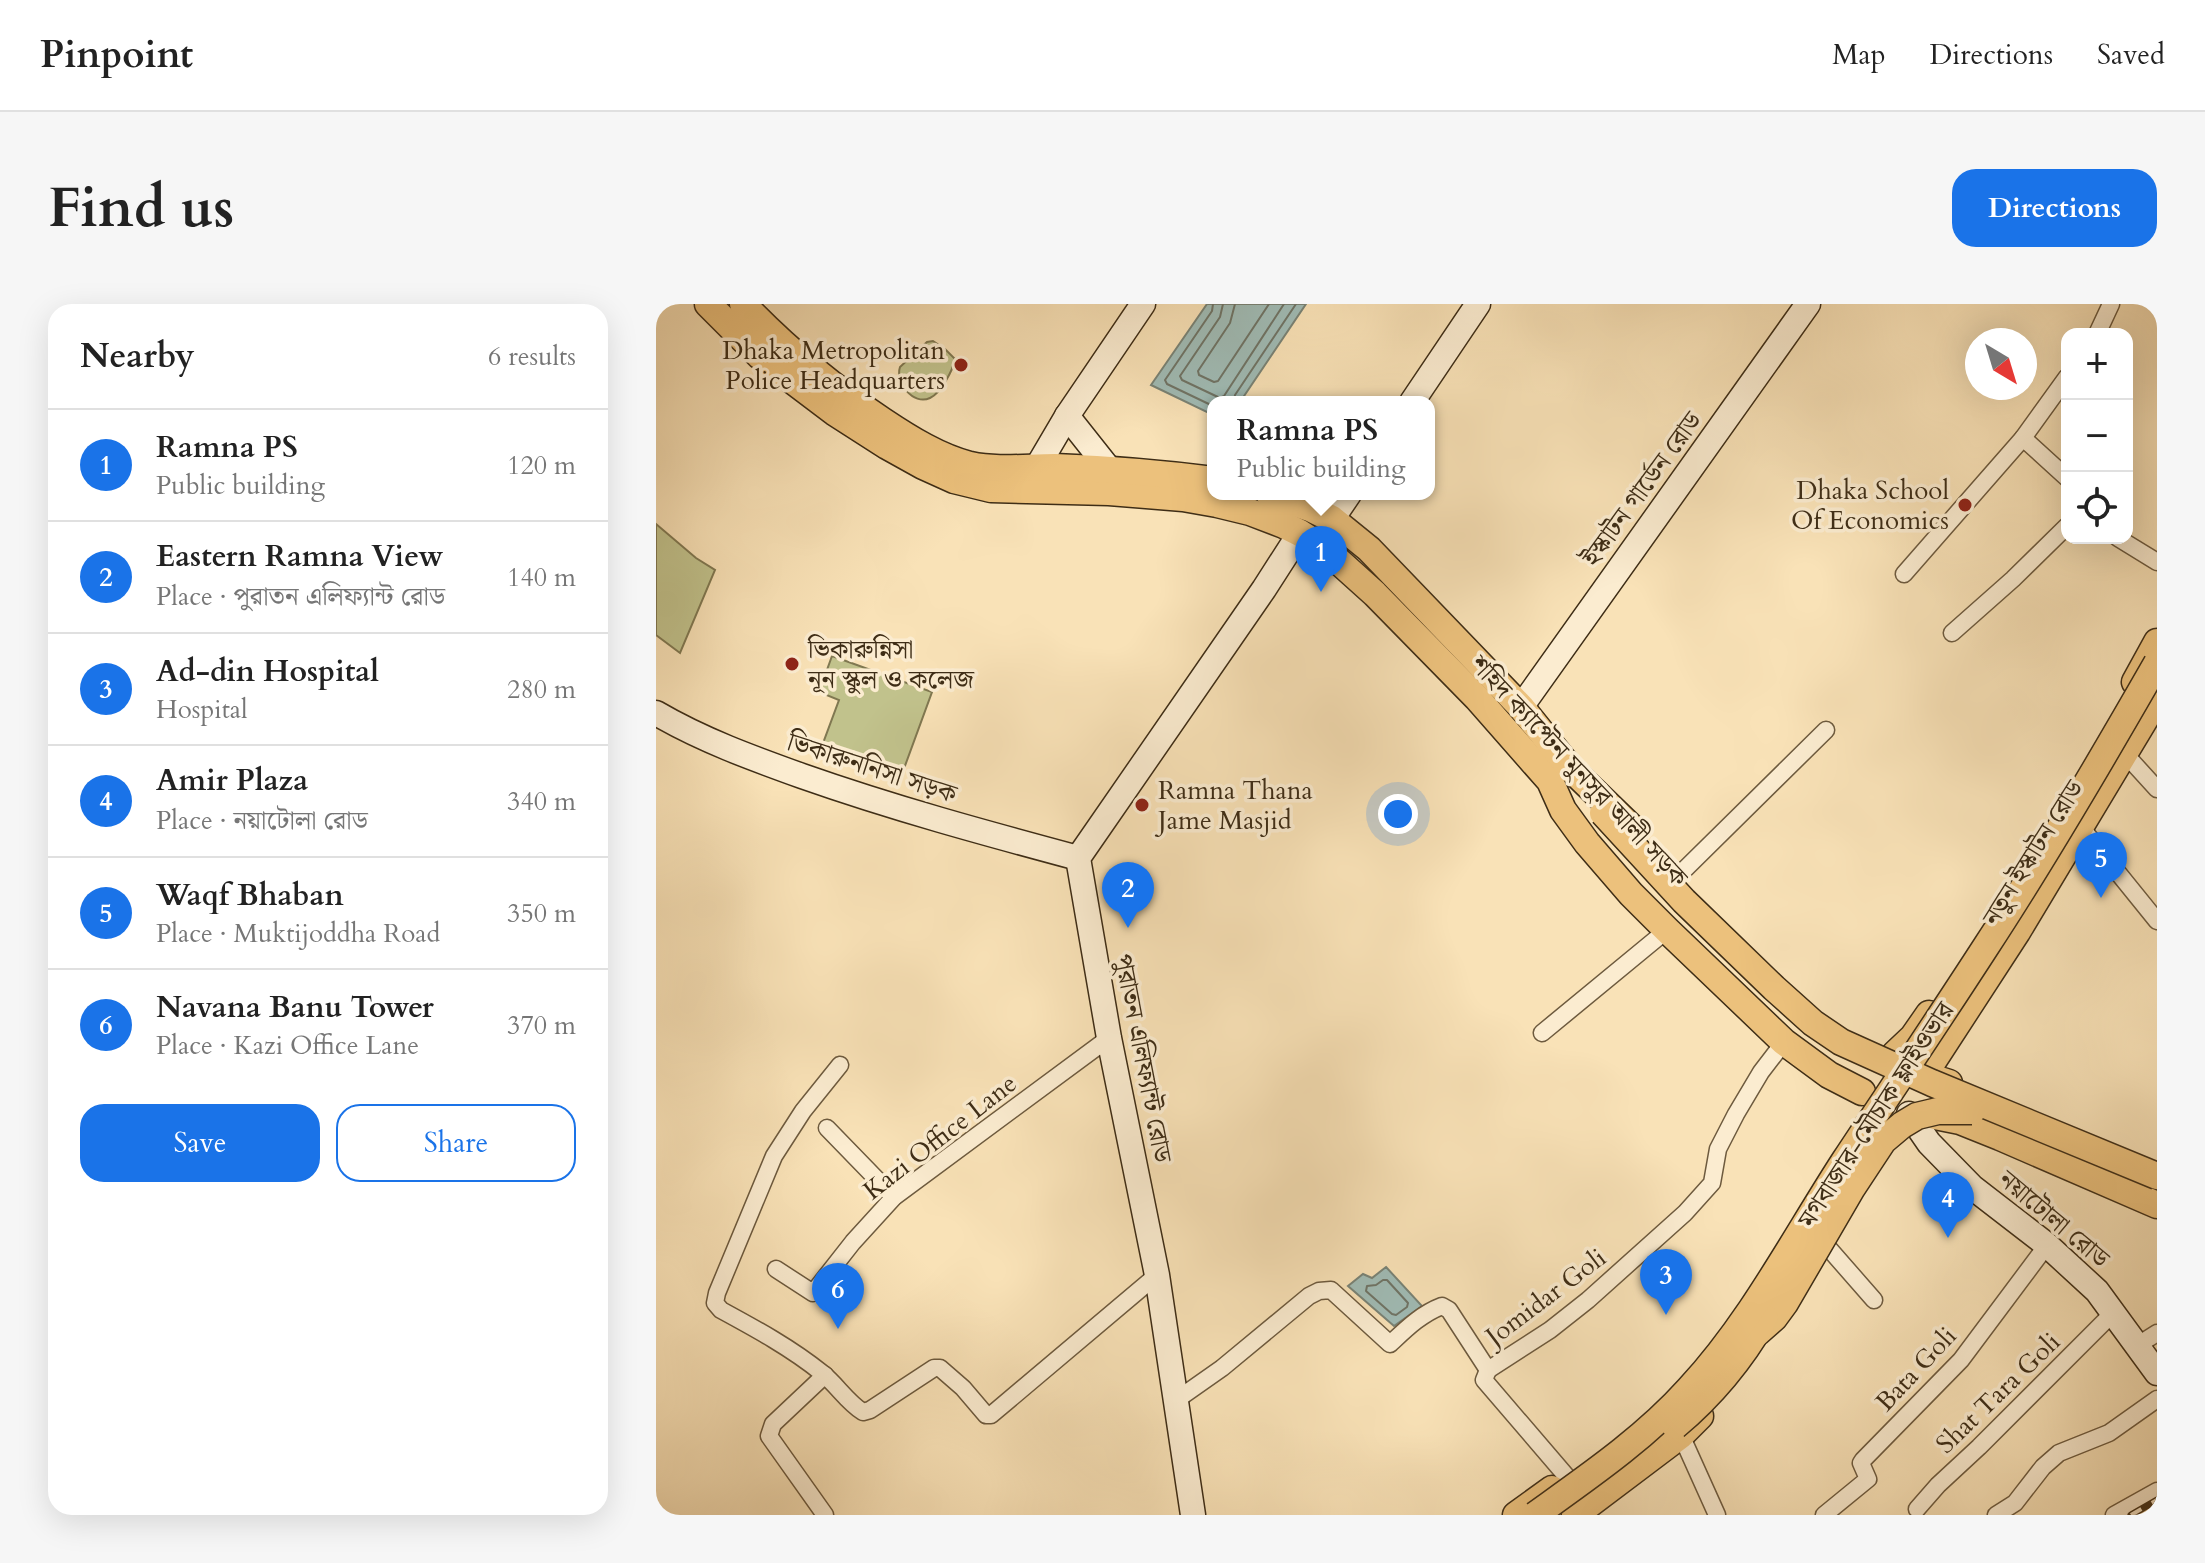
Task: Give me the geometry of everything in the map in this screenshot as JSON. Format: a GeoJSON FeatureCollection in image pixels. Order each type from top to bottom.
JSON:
{"type":"FeatureCollection","features":[{"type":"Feature","properties":{"kind":"main road","name":"শহিদ ক্যাপ্টেন মুনসুর আলী সড়ক"},"geometry":{"type":"LineString","coordinates":[[708,304],[760,356],[840,404],[948,458],[1109,492],[1183,498],[1250,512],[1300,533],[1336,558],[1418,636],[1477,698],[1560,774],[1621,816],[1738,942],[1811,1010],[1856,1042],[1890,1054]]}},
{"type":"Feature","properties":{"kind":"main road","name":"শহিদ ক্যাপ্টেন মুনসুর আলী সড়ক"},"geometry":{"type":"LineString","coordinates":[[743,304],[803,362],[840,404]]}},
{"type":"Feature","properties":{"kind":"main road","name":"শহিদ ক্যাপ্টেন মুনসুর আলী সড়ক"},"geometry":{"type":"LineString","coordinates":[[1035,478],[1109,469],[1207,479]]}},
{"type":"Feature","properties":{"kind":"main road","name":"শহিদ ক্যাপ্টেন মুনসুর আলী সড়ক"},"geometry":{"type":"LineString","coordinates":[[1286,500],[1332,519],[1369,549],[1521,707],[1560,774],[1563,810],[1631,894],[1784,1042],[1864,1097]]}},
{"type":"Feature","properties":{"kind":"main road","name":"নতুন ইস্কাটন রোড"},"geometry":{"type":"LineString","coordinates":[[1890,1054],[1919,1029],[2013,889],[2157,642]]}},
{"type":"Feature","properties":{"kind":"main road","name":"মগবাজার-মৌচাক ফ্লাইওভার"},"geometry":{"type":"LineString","coordinates":[[1535,1515],[1654,1423],[1687,1392],[1725,1347],[1987,945],[2157,663]]}},
{"type":"Feature","properties":{"kind":"main road"},"geometry":{"type":"LineString","coordinates":[[1516,1515],[1637,1456],[1687,1416],[1723,1380],[1755,1336],[1893,1110],[2004,942],[2157,682]]}},
{"type":"Feature","properties":{"kind":"main road","name":"নতুন ইস্কাটন রোড"},"geometry":{"type":"LineString","coordinates":[[1936,1070],[2157,699]]}},
{"type":"Feature","properties":{"kind":"main road"},"geometry":{"type":"LineString","coordinates":[[2103,738],[2125,754]]}},
{"type":"Feature","properties":{"kind":"main road"},"geometry":{"type":"LineString","coordinates":[[1560,774],[1673,910],[1804,1034],[1857,1069],[1972,1111],[2157,1192]]}},
{"type":"Feature","properties":{"kind":"main road"},"geometry":{"type":"LineString","coordinates":[[1597,818],[1774,988],[1831,1036],[1867,1055],[2157,1176]]}},
{"type":"Feature","properties":{"kind":"main road"},"geometry":{"type":"LineString","coordinates":[[1784,1042],[1811,1010]]}},
{"type":"Feature","properties":{"kind":"main road"},"geometry":{"type":"LineString","coordinates":[[1558,1494],[1591,1460],[1683,1384],[1736,1315],[1864,1097],[1864,1073],[1869,1065],[1890,1054],[1912,1060],[2157,1167]]}},
{"type":"Feature","properties":{"kind":"main road"},"geometry":{"type":"LineString","coordinates":[[1575,1515],[1681,1435],[1730,1384],[1781,1319],[1908,1114],[1923,1099],[1926,1083],[1936,1070]]}},
{"type":"Feature","properties":{"kind":"main road"},"geometry":{"type":"LineString","coordinates":[[1864,1097],[1871,1108],[1883,1116],[1897,1118],[1908,1114],[1960,1121],[2157,1205]]}},
{"type":"Feature","properties":{"kind":"main road"},"geometry":{"type":"LineString","coordinates":[[1755,1336],[1785,1303],[1883,1141],[1917,1116],[1938,1111],[1972,1111]]}},
{"type":"Feature","properties":{"kind":"main road"},"geometry":{"type":"LineString","coordinates":[[1591,1460],[1613,1487]]}},
{"type":"Feature","properties":{"kind":"main road"},"geometry":{"type":"LineString","coordinates":[[1558,1494],[1568,1515]]}},
{"type":"Feature","properties":{"kind":"street"},"geometry":{"type":"LineString","coordinates":[[1035,478],[1067,416],[1143,304]]}},
{"type":"Feature","properties":{"kind":"street"},"geometry":{"type":"LineString","coordinates":[[1416,396],[1478,304]]}},
{"type":"Feature","properties":{"kind":"street","name":"ইস্কাটন গার্ডেন রোড"},"geometry":{"type":"LineString","coordinates":[[1521,707],[1808,304]]}},
{"type":"Feature","properties":{"kind":"street"},"geometry":{"type":"LineString","coordinates":[[2100,328],[2111,304]]}},
{"type":"Feature","properties":{"kind":"street"},"geometry":{"type":"LineString","coordinates":[[1904,574],[2023,438],[2061,385]]}},
{"type":"Feature","properties":{"kind":"street"},"geometry":{"type":"LineString","coordinates":[[1067,416],[1109,469]]}},
{"type":"Feature","properties":{"kind":"street"},"geometry":{"type":"LineString","coordinates":[[2023,438],[2061,473]]}},
{"type":"Feature","properties":{"kind":"street"},"geometry":{"type":"LineString","coordinates":[[1332,519],[1345,500]]}},
{"type":"Feature","properties":{"kind":"street"},"geometry":{"type":"LineString","coordinates":[[1952,633],[2061,532]]}},
{"type":"Feature","properties":{"kind":"street"},"geometry":{"type":"LineString","coordinates":[[1078,858],[1300,533]]}},
{"type":"Feature","properties":{"kind":"street"},"geometry":{"type":"LineString","coordinates":[[2128,544],[2157,562]]}},
{"type":"Feature","properties":{"kind":"street","name":"ভিকারুননিসা সড়ক"},"geometry":{"type":"LineString","coordinates":[[656,713],[748,756],[884,804],[1078,858]]}},
{"type":"Feature","properties":{"kind":"street"},"geometry":{"type":"LineString","coordinates":[[1677,877],[1826,730]]}},
{"type":"Feature","properties":{"kind":"street"},"geometry":{"type":"LineString","coordinates":[[2125,754],[2157,789]]}},
{"type":"Feature","properties":{"kind":"street"},"geometry":{"type":"LineString","coordinates":[[2081,827],[2157,921]]}},
{"type":"Feature","properties":{"kind":"street","name":"পুরাতন এলিফ্যান্ট রোড"},"geometry":{"type":"LineString","coordinates":[[1078,858],[1109,1038],[1157,1275],[1193,1515]]}},
{"type":"Feature","properties":{"kind":"street"},"geometry":{"type":"LineString","coordinates":[[1542,1033],[1667,930]]}},
{"type":"Feature","properties":{"kind":"street","name":"Kazi Office Lane"},"geometry":{"type":"LineString","coordinates":[[776,1269],[813,1293],[894,1197],[1109,1038]]}},
{"type":"Feature","properties":{"kind":"street","name":"Jomidar Goli"},"geometry":{"type":"LineString","coordinates":[[1175,1401],[1319,1291],[1331,1290],[1390,1344],[1413,1322],[1442,1306],[1449,1310],[1488,1370],[1550,1330],[1588,1300],[1685,1213],[1712,1183],[1718,1149],[1761,1072],[1784,1042]]}},
{"type":"Feature","properties":{"kind":"street"},"geometry":{"type":"LineString","coordinates":[[840,1065],[803,1111],[774,1156],[715,1303],[721,1310],[784,1345],[825,1375],[863,1412],[934,1368],[940,1368],[963,1388],[986,1415],[991,1415],[1157,1275]]}},
{"type":"Feature","properties":{"kind":"street","name":"নয়াটোলা রোড"},"geometry":{"type":"LineString","coordinates":[[1908,1114],[1929,1143],[1972,1187],[2047,1245],[2114,1312],[2147,1339],[2157,1373]]}},
{"type":"Feature","properties":{"kind":"street"},"geometry":{"type":"LineString","coordinates":[[827,1128],[894,1197]]}},
{"type":"Feature","properties":{"kind":"street"},"geometry":{"type":"LineString","coordinates":[[1825,1244],[1874,1300]]}},
{"type":"Feature","properties":{"kind":"street","name":"Bata Goli"},"geometry":{"type":"LineString","coordinates":[[1824,1515],[1868,1479],[1861,1463],[1863,1460],[1961,1360],[2047,1245]]}},
{"type":"Feature","properties":{"kind":"street","name":"Shat Tara Goli"},"geometry":{"type":"LineString","coordinates":[[1917,1509],[2114,1312]]}},
{"type":"Feature","properties":{"kind":"street"},"geometry":{"type":"LineString","coordinates":[[1488,1370],[1484,1380],[1558,1494]]}},
{"type":"Feature","properties":{"kind":"street"},"geometry":{"type":"LineString","coordinates":[[825,1375],[773,1424],[769,1436],[825,1515]]}},
{"type":"Feature","properties":{"kind":"street"},"geometry":{"type":"LineString","coordinates":[[1996,1515],[2015,1503],[2043,1467],[2059,1453],[2109,1433],[2157,1399]]}},
{"type":"Feature","properties":{"kind":"street"},"geometry":{"type":"LineString","coordinates":[[1681,1435],[1717,1515]]}},
{"type":"Feature","properties":{"kind":"street"},"geometry":{"type":"LineString","coordinates":[[2114,1515],[2157,1491]]}},
{"type":"Feature","properties":{"kind":"green space"},"geometry":{"type":"Polygon","coordinates":[[[933,341],[955,359],[954,364],[946,381],[934,395],[924,400],[917,399],[903,386],[900,367],[927,342],[933,341]]]}},
{"type":"Feature","properties":{"kind":"green space"},"geometry":{"type":"Polygon","coordinates":[[[656,524],[715,570],[680,653],[656,635],[656,524]]]}},
{"type":"Feature","properties":{"kind":"green space"},"geometry":{"type":"Polygon","coordinates":[[[832,656],[932,692],[902,774],[822,746],[839,700],[819,692],[832,656]]]}},
{"type":"Feature","properties":{"kind":"water"},"geometry":{"type":"Polygon","coordinates":[[[1207,304],[1306,304],[1244,396],[1207,396],[1207,412],[1151,385],[1207,304]]]}},
{"type":"Feature","properties":{"kind":"water"},"geometry":{"type":"Polygon","coordinates":[[[1386,1267],[1422,1306],[1394,1326],[1348,1286],[1363,1274],[1372,1278],[1386,1267]]]}},
{"type":"Feature","properties":{"kind":"railway"},"geometry":{"type":"LineString","coordinates":[[2131,1515],[2157,1500]]}},
{"type":"Feature","properties":{"kind":"place","name":"Dhaka Metropolitan Police Headquarters"},"geometry":{"type":"Point","coordinates":[961,365]}},
{"type":"Feature","properties":{"kind":"place","name":"Dhaka School Of Economics"},"geometry":{"type":"Point","coordinates":[1965,505]}},
{"type":"Feature","properties":{"kind":"place","name":"Ramna PS"},"geometry":{"type":"Point","coordinates":[1321,592]}},
{"type":"Feature","properties":{"kind":"place","name":"ভিকারুন্নিসা নূন স্কুল ও কলেজ"},"geometry":{"type":"Point","coordinates":[792,664]}},
{"type":"Feature","properties":{"kind":"place","name":"Ramna Thana Jame Masjid"},"geometry":{"type":"Point","coordinates":[1142,805]}},
{"type":"Feature","properties":{"kind":"place","name":"Waqf Bhaban"},"geometry":{"type":"Point","coordinates":[2101,898]}},
{"type":"Feature","properties":{"kind":"place","name":"Eastern Ramna View"},"geometry":{"type":"Point","coordinates":[1128,928]}},
{"type":"Feature","properties":{"kind":"place","name":"Amir Plaza"},"geometry":{"type":"Point","coordinates":[1948,1238]}},
{"type":"Feature","properties":{"kind":"place","name":"Ad-din Hospital"},"geometry":{"type":"Point","coordinates":[1666,1315]}},
{"type":"Feature","properties":{"kind":"place","name":"Navana Banu Tower"},"geometry":{"type":"Point","coordinates":[838,1329]}}]}
